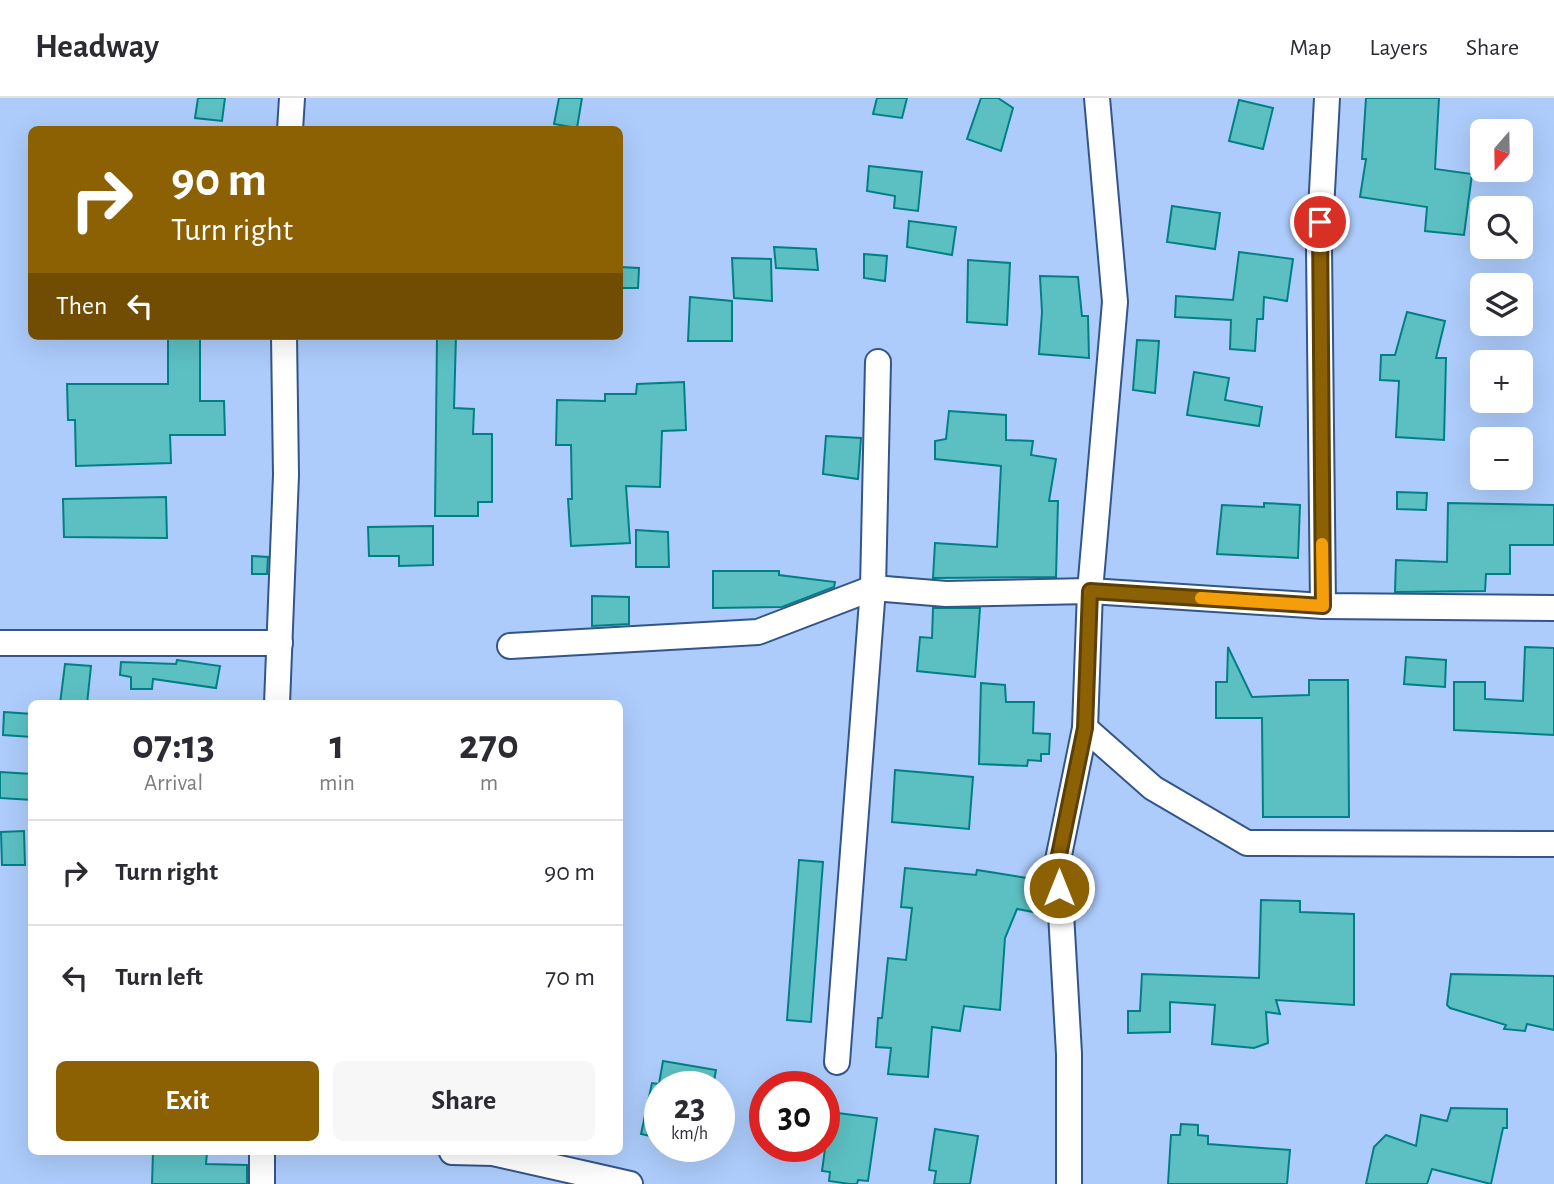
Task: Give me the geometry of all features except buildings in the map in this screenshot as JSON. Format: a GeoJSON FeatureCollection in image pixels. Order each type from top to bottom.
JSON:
{"type":"FeatureCollection","features":[{"type":"Feature","properties":{"kind":"street"},"geometry":{"type":"LineString","coordinates":[[290,126],[292,98]]}},
{"type":"Feature","properties":{"kind":"street"},"geometry":{"type":"LineString","coordinates":[[1069,1184],[1069,1054],[1058,860],[1085,728],[1090,591],[1115,302],[1097,98]]}},
{"type":"Feature","properties":{"kind":"street"},"geometry":{"type":"LineString","coordinates":[[1323,606],[1319,247],[1326,98]]}},
{"type":"Feature","properties":{"kind":"street"},"geometry":{"type":"LineString","coordinates":[[277,700],[286,475],[284,340]]}},
{"type":"Feature","properties":{"kind":"street"},"geometry":{"type":"LineString","coordinates":[[837,1062],[873,588],[878,362]]}},
{"type":"Feature","properties":{"kind":"street"},"geometry":{"type":"LineString","coordinates":[[509,646],[758,632],[873,588],[946,594],[1090,591],[1323,606],[1554,608]]}},
{"type":"Feature","properties":{"kind":"street"},"geometry":{"type":"LineString","coordinates":[[0,643],[280,643]]}},
{"type":"Feature","properties":{"kind":"street"},"geometry":{"type":"LineString","coordinates":[[1085,728],[1153,788],[1247,843],[1554,844]]}},
{"type":"Feature","properties":{"kind":"street"},"geometry":{"type":"LineString","coordinates":[[262,1155],[262,1184]]}},
{"type":"Feature","properties":{"kind":"street"},"geometry":{"type":"LineString","coordinates":[[502,1155],[630,1184]]}},
{"type":"Feature","properties":{"kind":"slow traffic"},"geometry":{"type":"LineString","coordinates":[[1201,598],[1323,606],[1322,544]]}},
{"type":"Feature","properties":{"kind":"route"},"geometry":{"type":"LineString","coordinates":[[1059,888],[1058,860],[1085,728],[1090,591],[1323,606],[1320,222]]}}]}
